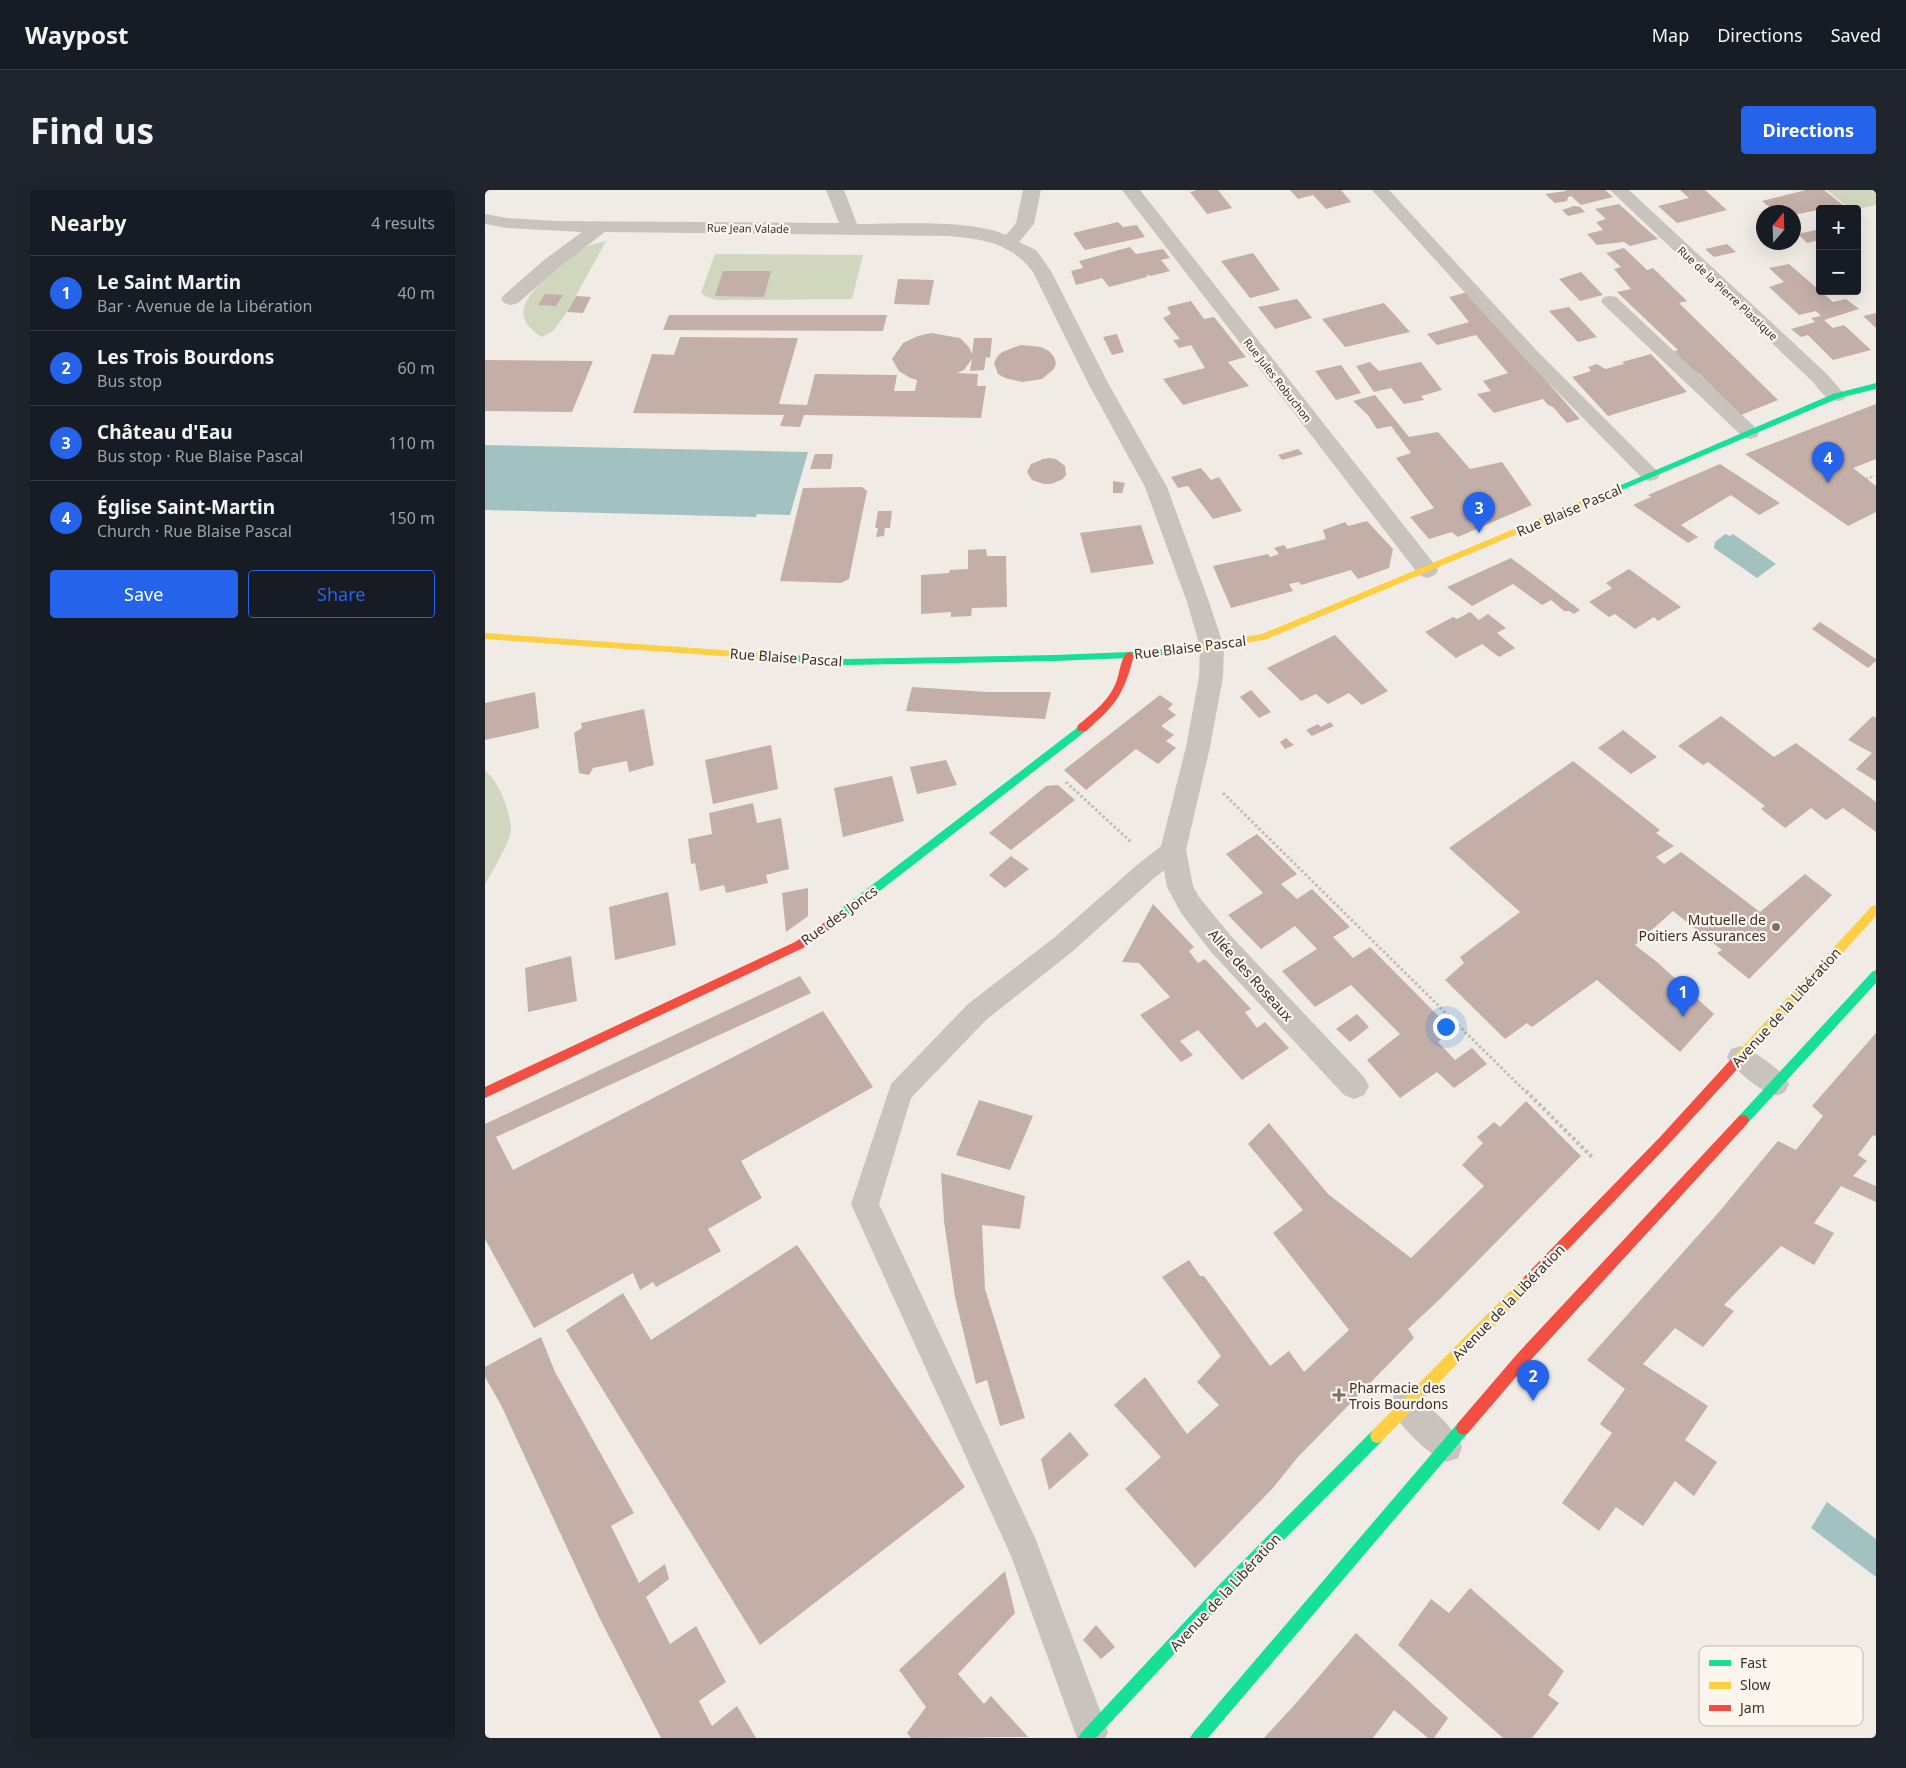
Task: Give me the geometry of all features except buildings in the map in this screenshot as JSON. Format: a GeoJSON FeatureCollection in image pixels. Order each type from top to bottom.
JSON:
{"type":"FeatureCollection","features":[{"type":"Feature","properties":{"kind":"street"},"geometry":{"type":"LineString","coordinates":[[835,190],[850,229]]}},
{"type":"Feature","properties":{"kind":"street"},"geometry":{"type":"LineString","coordinates":[[1009,242],[1025,224],[1032,190]]}},
{"type":"Feature","properties":{"kind":"street","name":"Rue Jules Robuchon"},"geometry":{"type":"LineString","coordinates":[[1131,190],[1427,570]]}},
{"type":"Feature","properties":{"kind":"street","name":"Rue de la Pierre Plastique"},"geometry":{"type":"LineString","coordinates":[[1619,190],[1820,378],[1836,396]]}},
{"type":"Feature","properties":{"kind":"street","name":"Rue Jean Valade"},"geometry":{"type":"LineString","coordinates":[[485,219],[507,224],[949,230],[977,232],[1009,242],[1029,254],[1042,271],[1098,383],[1157,486],[1199,602],[1212,647],[1211,677],[1194,764],[1164,858]]}},
{"type":"Feature","properties":{"kind":"street"},"geometry":{"type":"LineString","coordinates":[[511,299],[551,264],[601,226]]}},
{"type":"Feature","properties":{"kind":"street","name":"Rue Blaise Pascal"},"geometry":{"type":"LineString","coordinates":[[485,636],[847,662],[1129,655],[1212,647],[1264,637],[1427,570],[1836,396],[1875,388]]}},
{"type":"Feature","properties":{"kind":"street","name":"Rue des Joncs"},"geometry":{"type":"LineString","coordinates":[[485,1093],[799,945],[857,904],[1108,707],[1121,687],[1129,655]]}},
{"type":"Feature","properties":{"kind":"street","name":"Allée des Roseaux"},"geometry":{"type":"LineString","coordinates":[[1164,858],[1190,905],[1221,944],[1354,1086]]}},
{"type":"Feature","properties":{"kind":"street","name":"Avenue de la Libération"},"geometry":{"type":"LineString","coordinates":[[1091,1736],[1224,1590],[1473,1339],[1621,1186],[1876,909]]}},
{"type":"Feature","properties":{"kind":"street"},"geometry":{"type":"LineString","coordinates":[[1198,1738],[1523,1358],[1876,975]]}},
{"type":"Feature","properties":{"kind":"lane"},"geometry":{"type":"LineString","coordinates":[[1380,190],[1533,356],[1650,475]]}},
{"type":"Feature","properties":{"kind":"lane"},"geometry":{"type":"LineString","coordinates":[[1610,301],[1750,433]]}},
{"type":"Feature","properties":{"kind":"lane"},"geometry":{"type":"LineString","coordinates":[[1091,1736],[1025,1551],[865,1204],[900,1092],[977,1012],[1064,944],[1164,858]]}},
{"type":"Feature","properties":{"kind":"lane"},"geometry":{"type":"LineString","coordinates":[[1740,1057],[1776,1084]]}},
{"type":"Feature","properties":{"kind":"lane"},"geometry":{"type":"LineString","coordinates":[[1405,1406],[1447,1447]]}},
{"type":"Feature","properties":{"kind":"path"},"geometry":{"type":"LineString","coordinates":[[1866,479],[1874,476]]}},
{"type":"Feature","properties":{"kind":"path"},"geometry":{"type":"LineString","coordinates":[[1042,759],[1164,858]]}},
{"type":"Feature","properties":{"kind":"path"},"geometry":{"type":"LineString","coordinates":[[1194,764],[1621,1186]]}},
{"type":"Feature","properties":{"kind":"green space"},"geometry":{"type":"Polygon","coordinates":[[[1827,190],[1876,190],[1876,205],[1861,208],[1861,205],[1845,205],[1827,190]]]}},
{"type":"Feature","properties":{"kind":"green space"},"geometry":{"type":"Polygon","coordinates":[[[606,241],[567,312],[553,331],[542,337],[532,329],[523,314],[524,306],[533,291],[571,255],[586,247],[606,241]]]}},
{"type":"Feature","properties":{"kind":"green space"},"geometry":{"type":"Polygon","coordinates":[[[715,254],[863,255],[852,299],[717,300],[701,293],[715,254]]]}},
{"type":"Feature","properties":{"kind":"green space"},"geometry":{"type":"Polygon","coordinates":[[[485,771],[495,782],[503,798],[509,815],[511,831],[504,849],[485,884],[485,771]]]}},
{"type":"Feature","properties":{"kind":"water"},"geometry":{"type":"Polygon","coordinates":[[[485,445],[808,452],[790,515],[757,514],[756,517],[485,510],[485,445]]]}},
{"type":"Feature","properties":{"kind":"water"},"geometry":{"type":"Polygon","coordinates":[[[1725,534],[1730,536],[1733,534],[1776,564],[1757,578],[1714,548],[1715,542],[1725,534]]]}},
{"type":"Feature","properties":{"kind":"water"},"geometry":{"type":"Polygon","coordinates":[[[1827,1502],[1876,1539],[1876,1577],[1811,1528],[1827,1502]]]}},
{"type":"Feature","properties":{"kind":"traffic: fast"},"geometry":{"type":"LineString","coordinates":[[1581,504],[1836,396],[1876,386]]}},
{"type":"Feature","properties":{"kind":"traffic: fast"},"geometry":{"type":"LineString","coordinates":[[777,657],[847,662],[1054,658],[1129,655],[1186,650]]}},
{"type":"Feature","properties":{"kind":"traffic: fast"},"geometry":{"type":"LineString","coordinates":[[837,918],[1082,728]]}},
{"type":"Feature","properties":{"kind":"traffic: fast"},"geometry":{"type":"LineString","coordinates":[[1743,1120],[1876,975]]}},
{"type":"Feature","properties":{"kind":"traffic: fast"},"geometry":{"type":"LineString","coordinates":[[1198,1738],[1463,1428]]}},
{"type":"Feature","properties":{"kind":"traffic: fast"},"geometry":{"type":"LineString","coordinates":[[1086,1738],[1224,1590],[1377,1436]]}},
{"type":"Feature","properties":{"kind":"traffic: slow"},"geometry":{"type":"LineString","coordinates":[[1186,650],[1264,637],[1581,504]]}},
{"type":"Feature","properties":{"kind":"traffic: slow"},"geometry":{"type":"LineString","coordinates":[[485,636],[777,657]]}},
{"type":"Feature","properties":{"kind":"traffic: slow"},"geometry":{"type":"LineString","coordinates":[[1737,1061],[1876,909]]}},
{"type":"Feature","properties":{"kind":"traffic: slow"},"geometry":{"type":"LineString","coordinates":[[1377,1436],[1529,1281]]}},
{"type":"Feature","properties":{"kind":"traffic: jam"},"geometry":{"type":"LineString","coordinates":[[1082,728],[1102,711],[1114,697],[1122,680],[1129,655]]}},
{"type":"Feature","properties":{"kind":"traffic: jam"},"geometry":{"type":"LineString","coordinates":[[485,1093],[799,945],[837,918]]}},
{"type":"Feature","properties":{"kind":"traffic: jam"},"geometry":{"type":"LineString","coordinates":[[1529,1281],[1664,1141],[1737,1061]]}},
{"type":"Feature","properties":{"kind":"traffic: jam"},"geometry":{"type":"LineString","coordinates":[[1463,1428],[1523,1358],[1743,1120]]}},
{"type":"Feature","properties":{"kind":"place","name":"Église Saint-Martin"},"geometry":{"type":"Point","coordinates":[1828,483]}},
{"type":"Feature","properties":{"kind":"place","name":"Château d'Eau"},"geometry":{"type":"Point","coordinates":[1479,533]}},
{"type":"Feature","properties":{"kind":"place","name":"Mutuelle de Poitiers Assurances"},"geometry":{"type":"Point","coordinates":[1776,927]}},
{"type":"Feature","properties":{"kind":"place","name":"Le Saint Martin"},"geometry":{"type":"Point","coordinates":[1683,1017]}},
{"type":"Feature","properties":{"kind":"place","name":"Pharmacie des Trois Bourdons"},"geometry":{"type":"Point","coordinates":[1339,1395]}},
{"type":"Feature","properties":{"kind":"place","name":"Les Trois Bourdons"},"geometry":{"type":"Point","coordinates":[1533,1401]}}]}
